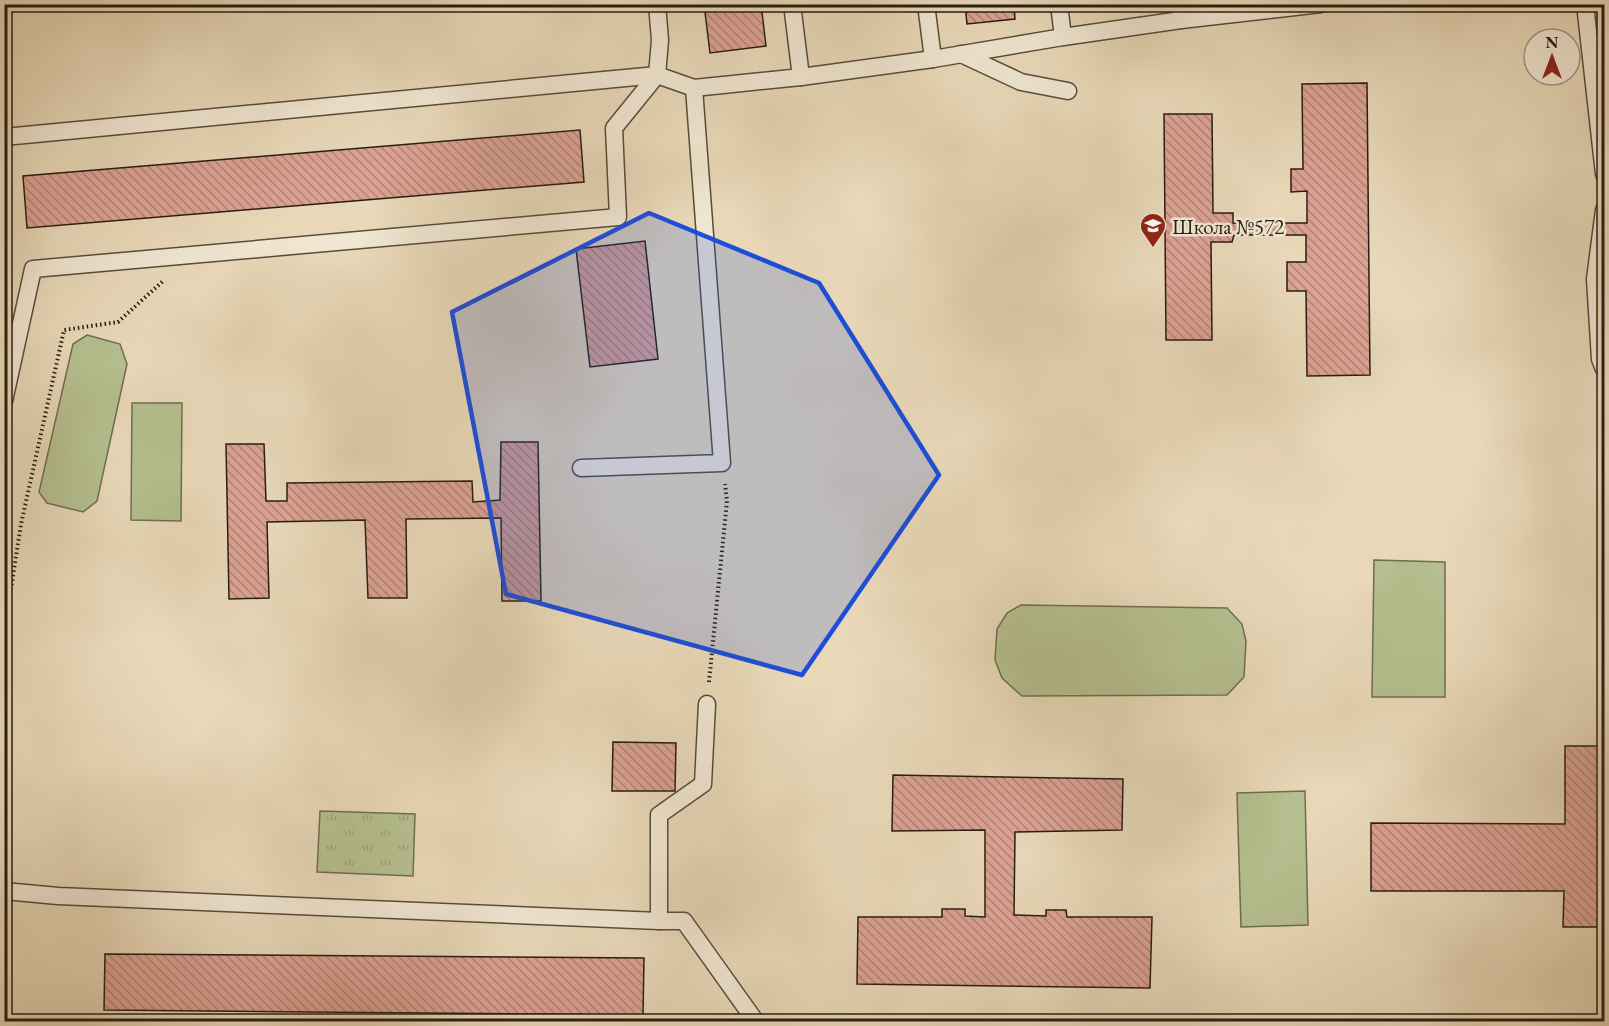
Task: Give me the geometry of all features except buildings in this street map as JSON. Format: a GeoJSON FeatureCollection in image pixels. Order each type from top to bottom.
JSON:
{"type":"FeatureCollection","features":[{"type":"Feature","properties":{"kind":"lane"},"geometry":{"type":"LineString","coordinates":[[4,401],[33,269],[618,217],[614,128],[657,75],[660,40],[657,4]]}},
{"type":"Feature","properties":{"kind":"lane"},"geometry":{"type":"LineString","coordinates":[[792,4],[801,77]]}},
{"type":"Feature","properties":{"kind":"lane"},"geometry":{"type":"LineString","coordinates":[[926,4],[933,59]]}},
{"type":"Feature","properties":{"kind":"lane"},"geometry":{"type":"LineString","coordinates":[[1059,4],[1063,37]]}},
{"type":"Feature","properties":{"kind":"lane"},"geometry":{"type":"LineString","coordinates":[[4,137],[657,75],[694,88],[801,77],[933,59],[1063,37],[1180,12],[1321,4]]}},
{"type":"Feature","properties":{"kind":"lane"},"geometry":{"type":"LineString","coordinates":[[1585,4],[1605,174]]}},
{"type":"Feature","properties":{"kind":"lane"},"geometry":{"type":"LineString","coordinates":[[961,54],[1021,82],[1068,91]]}},
{"type":"Feature","properties":{"kind":"lane"},"geometry":{"type":"LineString","coordinates":[[580,468],[722,463],[694,88]]}},
{"type":"Feature","properties":{"kind":"lane"},"geometry":{"type":"LineString","coordinates":[[1605,210],[1594,279],[1600,359],[1605,369]]}},
{"type":"Feature","properties":{"kind":"lane"},"geometry":{"type":"LineString","coordinates":[[659,921],[659,815],[703,784],[707,704]]}},
{"type":"Feature","properties":{"kind":"lane"},"geometry":{"type":"LineString","coordinates":[[4,891],[70,896],[684,921],[756,1022]]}},
{"type":"Feature","properties":{"kind":"path"},"geometry":{"type":"LineString","coordinates":[[4,634],[21,524],[64,330],[117,322],[192,255]]}},
{"type":"Feature","properties":{"kind":"path"},"geometry":{"type":"LineString","coordinates":[[707,704],[727,501],[722,463]]}},
{"type":"Feature","properties":{"kind":"highlighted area"},"geometry":{"type":"Polygon","coordinates":[[[649,213],[819,283],[939,475],[802,675],[506,594],[452,312],[649,213]]]}},
{"type":"Feature","properties":{"kind":"green space"},"geometry":{"type":"Polygon","coordinates":[[[87,335],[120,344],[127,364],[97,501],[83,512],[47,503],[39,492],[73,344],[87,335]]]}},
{"type":"Feature","properties":{"kind":"green space"},"geometry":{"type":"Polygon","coordinates":[[[132,403],[182,403],[181,521],[131,520],[132,403]]]}},
{"type":"Feature","properties":{"kind":"green space"},"geometry":{"type":"Polygon","coordinates":[[[1374,560],[1445,562],[1445,697],[1372,697],[1374,560]]]}},
{"type":"Feature","properties":{"kind":"green space"},"geometry":{"type":"Polygon","coordinates":[[[1021,605],[1227,608],[1242,624],[1246,641],[1244,677],[1227,695],[1022,696],[1002,678],[995,660],[997,629],[1007,613],[1021,605]]]}},
{"type":"Feature","properties":{"kind":"green space"},"geometry":{"type":"Polygon","coordinates":[[[1305,791],[1308,925],[1241,927],[1237,793],[1305,791]]]}},
{"type":"Feature","properties":{"kind":"green space"},"geometry":{"type":"Polygon","coordinates":[[[320,811],[415,814],[413,876],[317,872],[320,811]]]}},
{"type":"Feature","properties":{"kind":"place","name":"Школа №572"},"geometry":{"type":"Point","coordinates":[1153,249]}}]}
